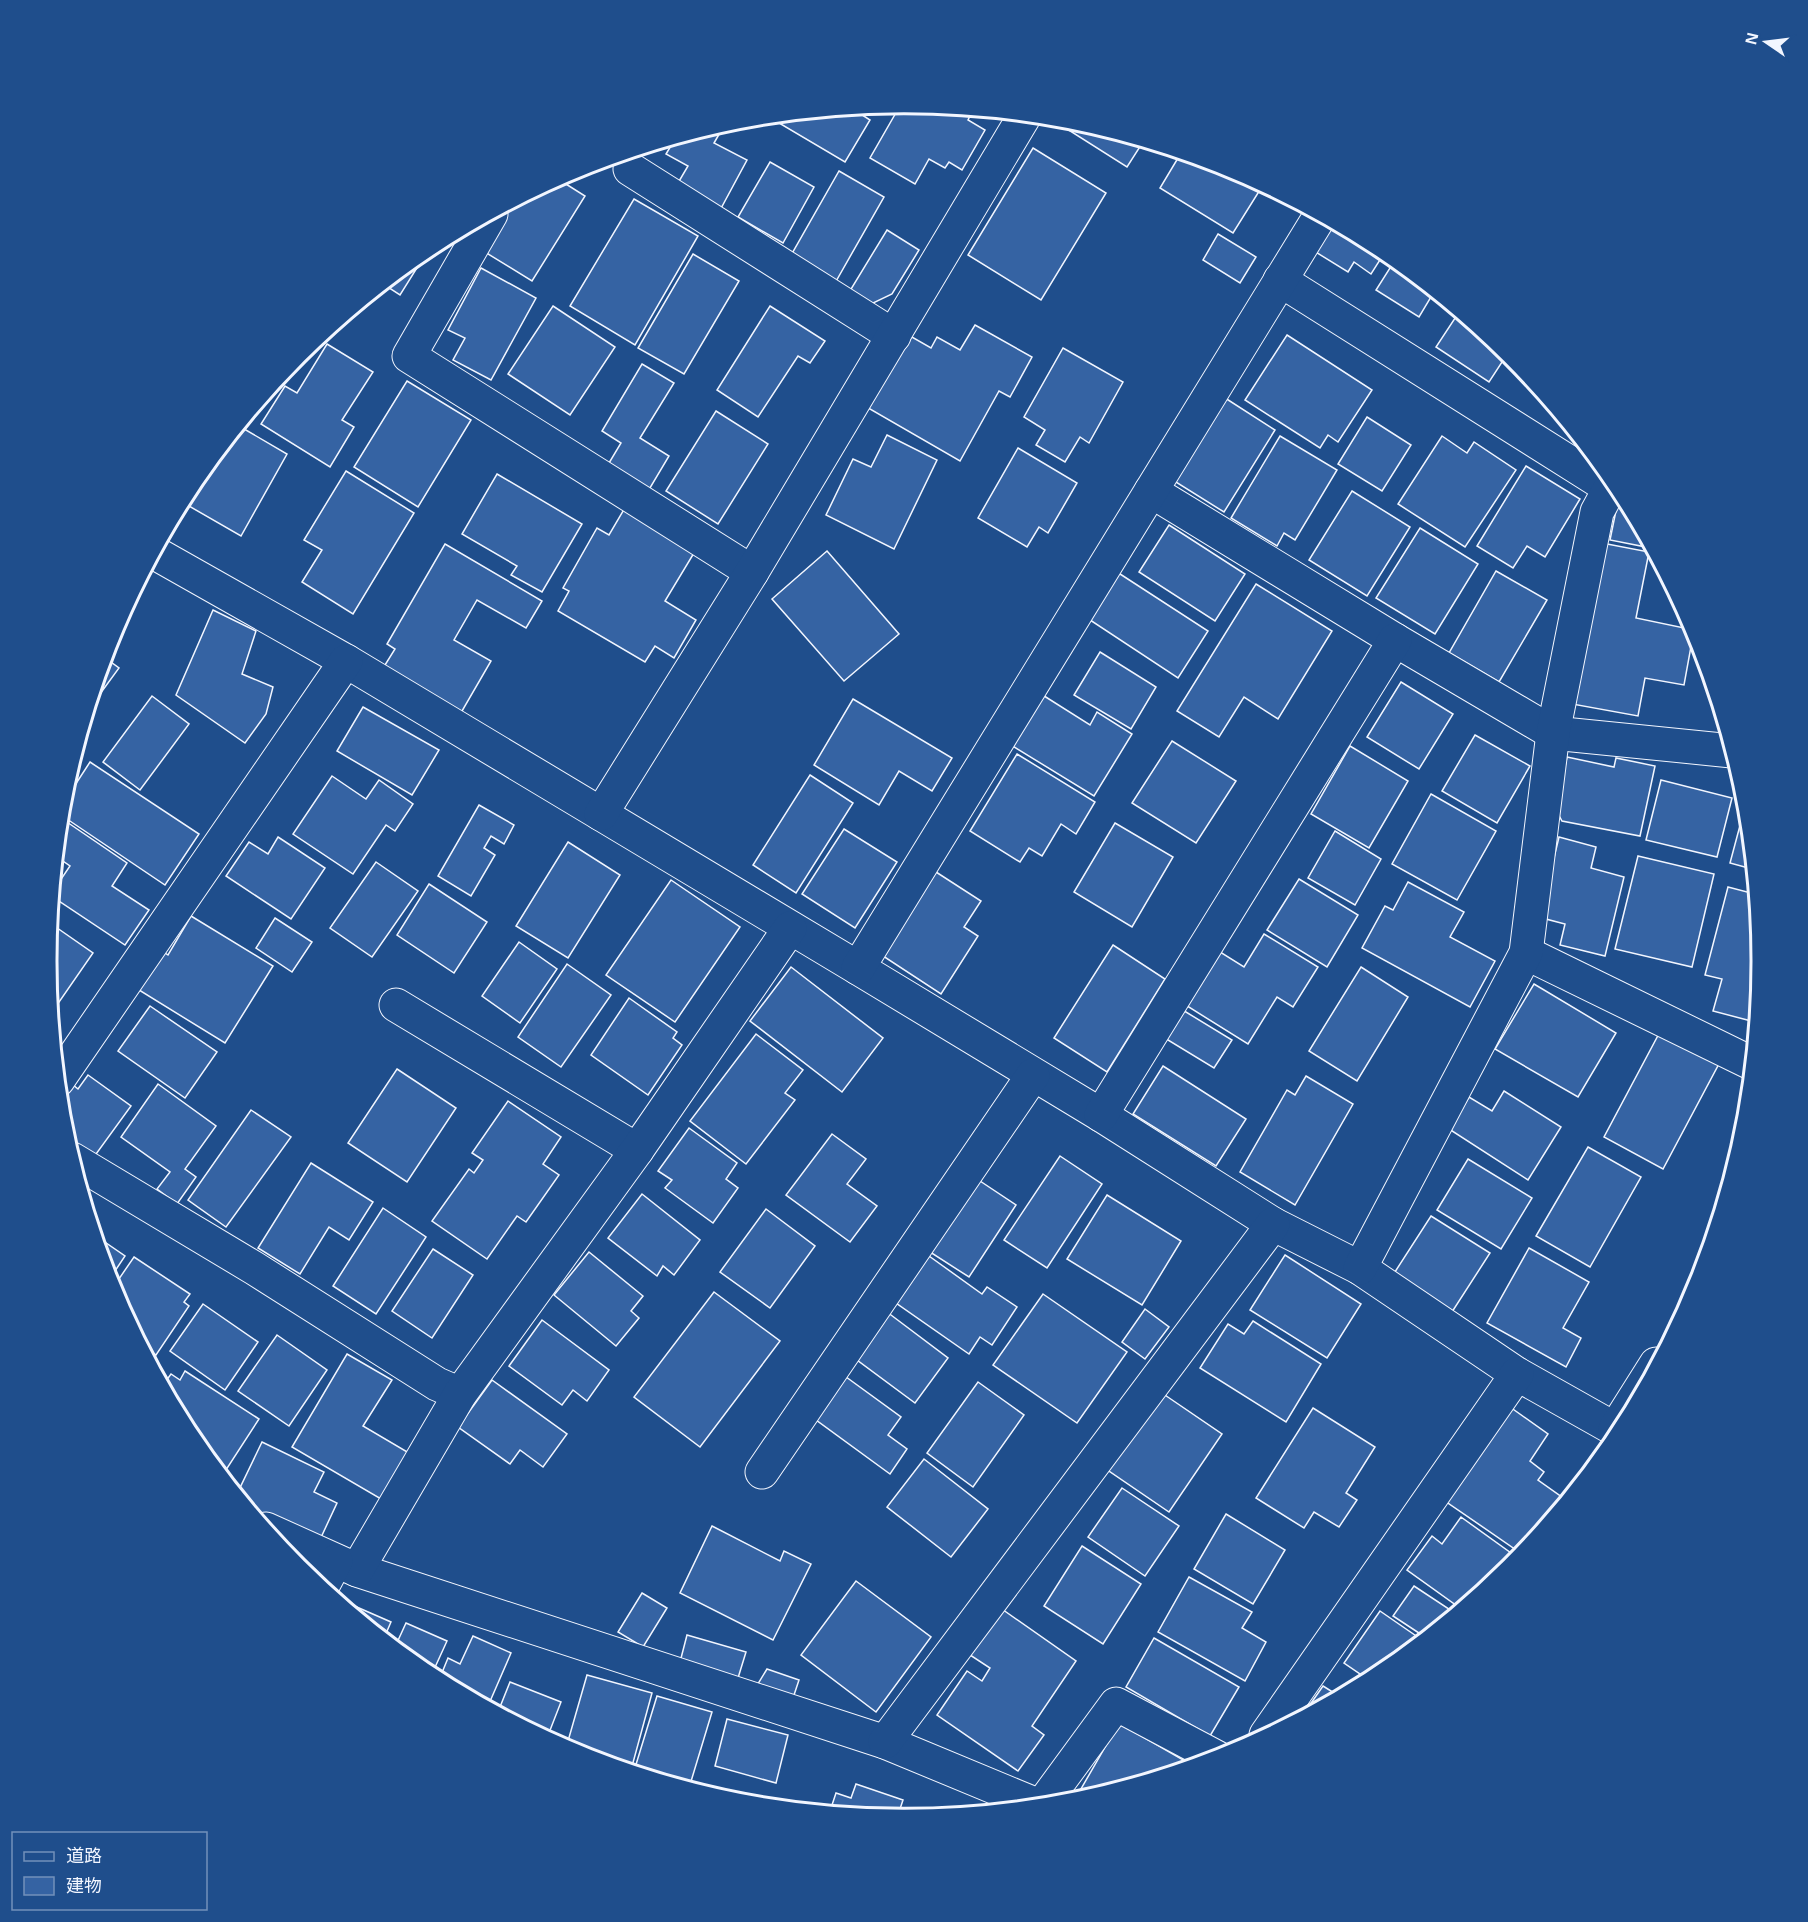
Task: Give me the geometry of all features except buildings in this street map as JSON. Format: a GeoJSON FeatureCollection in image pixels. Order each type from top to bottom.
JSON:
{"type":"FeatureCollection","features":[{"type":"Feature","properties":{"kind":"street"},"geometry":{"type":"LineString","coordinates":[[601,814],[752,572],[1021,122]]}},
{"type":"Feature","properties":{"kind":"street"},"geometry":{"type":"LineString","coordinates":[[629,160],[894,336]]}},
{"type":"Feature","properties":{"kind":"street"},"geometry":{"type":"LineString","coordinates":[[858,968],[1317,221]]}},
{"type":"Feature","properties":{"kind":"street"},"geometry":{"type":"LineString","coordinates":[[485,225],[409,357],[752,572]]}},
{"type":"Feature","properties":{"kind":"street"},"geometry":{"type":"LineString","coordinates":[[1280,280],[1599,477]]}},
{"type":"Feature","properties":{"kind":"street"},"geometry":{"type":"LineString","coordinates":[[1151,491],[1395,640],[1553,732],[1724,749]]}},
{"type":"Feature","properties":{"kind":"street"},"geometry":{"type":"LineString","coordinates":[[1360,1268],[1526,953],[1553,732],[1597,512],[1609,491]]}},
{"type":"Feature","properties":{"kind":"street"},"geometry":{"type":"LineString","coordinates":[[160,556],[346,661],[858,968],[1033,1076],[1101,1115],[1274,1224],[1360,1268],[1517,1374],[1611,1428]]}},
{"type":"Feature","properties":{"kind":"street"},"geometry":{"type":"LineString","coordinates":[[1101,1115],[1395,640]]}},
{"type":"Feature","properties":{"kind":"street"},"geometry":{"type":"LineString","coordinates":[[64,1071],[346,661]]}},
{"type":"Feature","properties":{"kind":"street"},"geometry":{"type":"LineString","coordinates":[[339,1573],[460,1394],[637,1150],[790,928]]}},
{"type":"Feature","properties":{"kind":"street"},"geometry":{"type":"LineString","coordinates":[[1526,953],[1745,1060]]}},
{"type":"Feature","properties":{"kind":"street"},"geometry":{"type":"LineString","coordinates":[[396,1005],[637,1150]]}},
{"type":"Feature","properties":{"kind":"street"},"geometry":{"type":"LineString","coordinates":[[762,1472],[1033,1076]]}},
{"type":"Feature","properties":{"kind":"street"},"geometry":{"type":"LineString","coordinates":[[82,1165],[255,1268],[437,1384],[460,1394]]}},
{"type":"Feature","properties":{"kind":"street"},"geometry":{"type":"LineString","coordinates":[[885,1742],[1274,1224]]}},
{"type":"Feature","properties":{"kind":"street"},"geometry":{"type":"LineString","coordinates":[[1274,1723],[1517,1374]]}},
{"type":"Feature","properties":{"kind":"street"},"geometry":{"type":"LineString","coordinates":[[289,1543],[339,1573],[885,1742],[1024,1799]]}},
{"type":"Feature","properties":{"kind":"street"},"geometry":{"type":"LineString","coordinates":[[1049,1795],[1116,1704],[1206,1752]]}}]}
